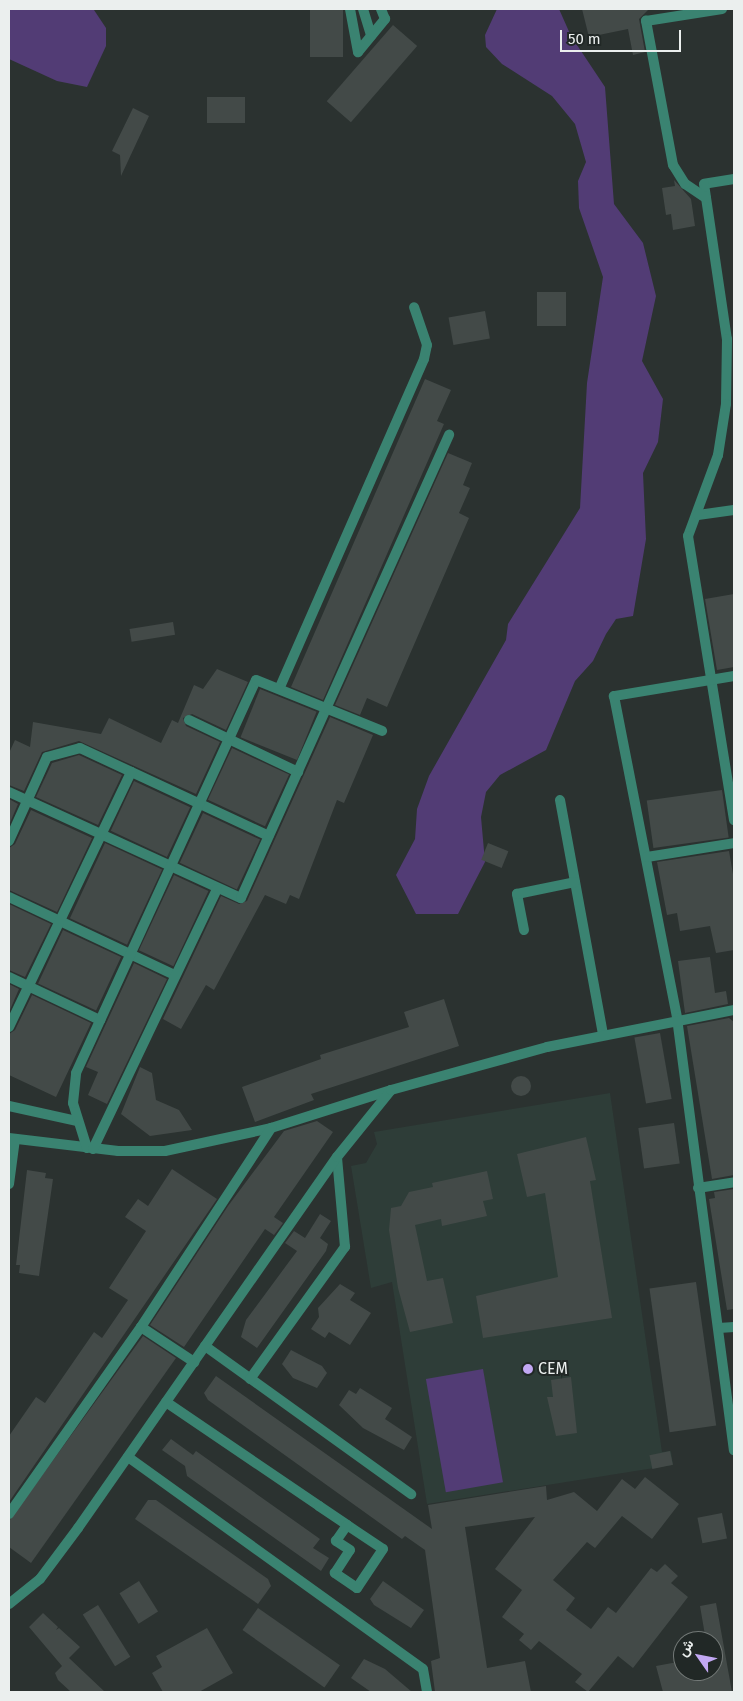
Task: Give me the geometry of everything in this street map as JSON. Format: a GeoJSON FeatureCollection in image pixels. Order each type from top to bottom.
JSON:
{"type":"FeatureCollection","features":[{"type":"Feature","properties":{"kind":"street"},"geometry":{"type":"LineString","coordinates":[[350,9],[358,52],[386,18],[381,9]]}},
{"type":"Feature","properties":{"kind":"street"},"geometry":{"type":"LineString","coordinates":[[363,9],[371,36]]}},
{"type":"Feature","properties":{"kind":"street"},"geometry":{"type":"LineString","coordinates":[[706,198],[685,184],[673,165],[646,21],[722,9]]}},
{"type":"Feature","properties":{"kind":"street"},"geometry":{"type":"LineString","coordinates":[[734,179],[704,184],[731,338],[723,432],[698,516],[688,536],[734,820]]}},
{"type":"Feature","properties":{"kind":"street"},"geometry":{"type":"LineString","coordinates":[[280,687],[424,359],[427,345],[414,307]]}},
{"type":"Feature","properties":{"kind":"street"},"geometry":{"type":"LineString","coordinates":[[9,792],[217,889],[241,898],[449,435]]}},
{"type":"Feature","properties":{"kind":"street"},"geometry":{"type":"LineString","coordinates":[[698,516],[734,510]]}},
{"type":"Feature","properties":{"kind":"street"},"geometry":{"type":"LineString","coordinates":[[734,676],[614,696],[677,1018],[734,1450]]}},
{"type":"Feature","properties":{"kind":"street"},"geometry":{"type":"LineString","coordinates":[[90,1148],[76,1120],[76,1073],[173,868],[256,680],[280,687],[382,731]]}},
{"type":"Feature","properties":{"kind":"street"},"geometry":{"type":"LineString","coordinates":[[189,720],[298,772]]}},
{"type":"Feature","properties":{"kind":"street"},"geometry":{"type":"LineString","coordinates":[[9,841],[47,757],[80,748],[269,836]]}},
{"type":"Feature","properties":{"kind":"street"},"geometry":{"type":"LineString","coordinates":[[9,1027],[132,772]]}},
{"type":"Feature","properties":{"kind":"street"},"geometry":{"type":"LineString","coordinates":[[560,800],[603,1034]]}},
{"type":"Feature","properties":{"kind":"street"},"geometry":{"type":"LineString","coordinates":[[646,857],[734,843]]}},
{"type":"Feature","properties":{"kind":"street"},"geometry":{"type":"LineString","coordinates":[[524,930],[517,894],[575,882]]}},
{"type":"Feature","properties":{"kind":"street"},"geometry":{"type":"LineString","coordinates":[[90,1148],[217,889]]}},
{"type":"Feature","properties":{"kind":"street"},"geometry":{"type":"LineString","coordinates":[[9,897],[131,956],[175,975]]}},
{"type":"Feature","properties":{"kind":"street"},"geometry":{"type":"LineString","coordinates":[[9,977],[100,1020]]}},
{"type":"Feature","properties":{"kind":"street"},"geometry":{"type":"LineString","coordinates":[[9,1184],[12,1139],[90,1148],[165,1151],[271,1128],[467,1066],[677,1018],[734,1010]]}},
{"type":"Feature","properties":{"kind":"street"},"geometry":{"type":"LineString","coordinates":[[9,1604],[40,1579],[337,1157],[391,1090]]}},
{"type":"Feature","properties":{"kind":"street"},"geometry":{"type":"LineString","coordinates":[[9,1106],[76,1120]]}},
{"type":"Feature","properties":{"kind":"street"},"geometry":{"type":"LineString","coordinates":[[9,1514],[141,1327],[271,1128]]}},
{"type":"Feature","properties":{"kind":"street"},"geometry":{"type":"LineString","coordinates":[[250,1379],[345,1247],[337,1157]]}},
{"type":"Feature","properties":{"kind":"street"},"geometry":{"type":"LineString","coordinates":[[698,1188],[734,1182]]}},
{"type":"Feature","properties":{"kind":"street"},"geometry":{"type":"LineString","coordinates":[[141,1327],[194,1362]]}},
{"type":"Feature","properties":{"kind":"street"},"geometry":{"type":"LineString","coordinates":[[719,1328],[734,1327]]}},
{"type":"Feature","properties":{"kind":"street"},"geometry":{"type":"LineString","coordinates":[[205,1346],[411,1494]]}},
{"type":"Feature","properties":{"kind":"street"},"geometry":{"type":"LineString","coordinates":[[166,1402],[348,1525],[383,1549],[357,1588],[335,1573],[350,1550],[336,1541],[348,1525]]}},
{"type":"Feature","properties":{"kind":"street"},"geometry":{"type":"LineString","coordinates":[[128,1456],[423,1669],[427,1692]]}},
{"type":"Feature","properties":{"kind":"shaded area"},"geometry":{"type":"Polygon","coordinates":[[[9,9],[94,10],[106,28],[106,46],[87,87],[57,81],[9,59],[9,9]]]}},
{"type":"Feature","properties":{"kind":"shaded area"},"geometry":{"type":"Polygon","coordinates":[[[497,9],[559,9],[571,36],[605,87],[614,204],[643,243],[656,296],[642,361],[663,399],[658,442],[643,473],[646,539],[633,616],[616,619],[606,634],[593,661],[575,681],[546,750],[500,775],[486,792],[481,817],[485,862],[458,914],[416,914],[396,875],[415,839],[417,809],[429,776],[506,640],[508,624],[580,508],[587,383],[603,277],[579,208],[578,181],[586,162],[575,124],[552,96],[502,64],[486,47],[485,35],[497,9]]]}},
{"type":"Feature","properties":{"kind":"shaded area","name":"CEM"},"geometry":{"type":"Polygon","coordinates":[[[610,1093],[662,1452],[671,1451],[673,1465],[427,1504],[392,1282],[371,1288],[351,1166],[366,1163],[377,1144],[374,1132],[610,1093]]]}},
{"type":"Feature","properties":{"kind":"shaded area"},"geometry":{"type":"Polygon","coordinates":[[[483,1369],[503,1482],[446,1492],[426,1379],[483,1369]]]}},
{"type":"Feature","properties":{"kind":"building"},"geometry":{"type":"Polygon","coordinates":[[[310,9],[343,9],[343,57],[310,57],[310,9]]]}},
{"type":"Feature","properties":{"kind":"building"},"geometry":{"type":"Polygon","coordinates":[[[582,9],[649,9],[639,19],[645,52],[633,55],[628,29],[589,37],[582,9]]]}},
{"type":"Feature","properties":{"kind":"building"},"geometry":{"type":"Polygon","coordinates":[[[393,25],[417,46],[351,122],[327,101],[393,25]]]}},
{"type":"Feature","properties":{"kind":"building"},"geometry":{"type":"Polygon","coordinates":[[[207,97],[245,97],[245,123],[207,123],[207,97]]]}},
{"type":"Feature","properties":{"kind":"building"},"geometry":{"type":"Polygon","coordinates":[[[133,108],[149,116],[121,176],[120,155],[112,151],[133,108]]]}},
{"type":"Feature","properties":{"kind":"building"},"geometry":{"type":"Polygon","coordinates":[[[674,180],[691,199],[695,226],[673,230],[671,214],[666,215],[662,188],[675,186],[674,180]]]}},
{"type":"Feature","properties":{"kind":"building"},"geometry":{"type":"Polygon","coordinates":[[[537,292],[566,292],[566,326],[537,326],[537,292]]]}},
{"type":"Feature","properties":{"kind":"building"},"geometry":{"type":"Polygon","coordinates":[[[485,311],[490,339],[453,345],[449,317],[485,311]]]}},
{"type":"Feature","properties":{"kind":"building"},"geometry":{"type":"Polygon","coordinates":[[[425,379],[451,390],[437,421],[444,424],[323,700],[291,687],[425,379]]]}},
{"type":"Feature","properties":{"kind":"building"},"geometry":{"type":"Polygon","coordinates":[[[448,453],[472,463],[463,485],[470,488],[459,513],[469,518],[387,707],[367,698],[360,715],[335,705],[448,453]]]}},
{"type":"Feature","properties":{"kind":"building"},"geometry":{"type":"Polygon","coordinates":[[[734,594],[734,667],[717,670],[705,599],[734,594]]]}},
{"type":"Feature","properties":{"kind":"building"},"geometry":{"type":"Polygon","coordinates":[[[173,622],[175,635],[132,642],[130,629],[173,622]]]}},
{"type":"Feature","properties":{"kind":"building"},"geometry":{"type":"Polygon","coordinates":[[[217,669],[248,682],[226,730],[192,714],[183,718],[186,726],[220,742],[196,794],[79,741],[42,752],[24,791],[9,785],[9,753],[15,740],[30,747],[33,722],[101,734],[109,718],[161,743],[172,720],[178,723],[194,685],[203,689],[217,669]]]}},
{"type":"Feature","properties":{"kind":"building"},"geometry":{"type":"Polygon","coordinates":[[[260,689],[317,712],[297,760],[241,737],[260,689]]]}},
{"type":"Feature","properties":{"kind":"building"},"geometry":{"type":"Polygon","coordinates":[[[330,717],[373,735],[344,803],[337,800],[299,899],[290,895],[286,904],[265,895],[214,990],[206,985],[181,1029],[163,1019],[221,896],[239,904],[247,901],[330,717]]]}},
{"type":"Feature","properties":{"kind":"building"},"geometry":{"type":"Polygon","coordinates":[[[232,748],[289,775],[265,826],[208,800],[232,748]]]}},
{"type":"Feature","properties":{"kind":"building"},"geometry":{"type":"Polygon","coordinates":[[[79,755],[122,775],[98,825],[36,797],[52,763],[79,755]]]}},
{"type":"Feature","properties":{"kind":"building"},"geometry":{"type":"Polygon","coordinates":[[[134,781],[190,807],[167,857],[111,831],[134,781]]]}},
{"type":"Feature","properties":{"kind":"building"},"geometry":{"type":"Polygon","coordinates":[[[722,790],[729,838],[653,848],[647,801],[722,790]]]}},
{"type":"Feature","properties":{"kind":"building"},"geometry":{"type":"Polygon","coordinates":[[[9,799],[18,804],[9,825],[9,799]]]}},
{"type":"Feature","properties":{"kind":"building"},"geometry":{"type":"Polygon","coordinates":[[[31,810],[92,838],[57,912],[9,890],[9,848],[15,844],[31,810]]]}},
{"type":"Feature","properties":{"kind":"building"},"geometry":{"type":"Polygon","coordinates":[[[203,813],[260,840],[237,889],[180,863],[203,813]]]}},
{"type":"Feature","properties":{"kind":"building"},"geometry":{"type":"Polygon","coordinates":[[[105,843],[162,870],[127,945],[70,918],[105,843]]]}},
{"type":"Feature","properties":{"kind":"building"},"geometry":{"type":"Polygon","coordinates":[[[488,843],[508,851],[502,868],[481,860],[488,843]]]}},
{"type":"Feature","properties":{"kind":"building"},"geometry":{"type":"Polygon","coordinates":[[[729,851],[734,880],[734,950],[716,953],[710,926],[680,931],[677,913],[667,915],[657,862],[729,851]]]}},
{"type":"Feature","properties":{"kind":"building"},"geometry":{"type":"Polygon","coordinates":[[[174,875],[208,891],[173,966],[139,950],[174,875]]]}},
{"type":"Feature","properties":{"kind":"building"},"geometry":{"type":"Polygon","coordinates":[[[9,904],[51,924],[25,977],[9,970],[9,904]]]}},
{"type":"Feature","properties":{"kind":"building"},"geometry":{"type":"Polygon","coordinates":[[[63,930],[121,957],[96,1011],[38,983],[63,930]]]}},
{"type":"Feature","properties":{"kind":"building"},"geometry":{"type":"Polygon","coordinates":[[[710,957],[715,993],[726,991],[728,1004],[685,1013],[678,961],[710,957]]]}},
{"type":"Feature","properties":{"kind":"building"},"geometry":{"type":"Polygon","coordinates":[[[134,963],[167,979],[107,1104],[88,1095],[98,1072],[86,1067],[134,963]]]}},
{"type":"Feature","properties":{"kind":"building"},"geometry":{"type":"Polygon","coordinates":[[[9,984],[19,989],[9,1012],[9,984]]]}},
{"type":"Feature","properties":{"kind":"building"},"geometry":{"type":"Polygon","coordinates":[[[32,995],[91,1023],[56,1097],[9,1075],[9,1034],[15,1030],[32,995]]]}},
{"type":"Feature","properties":{"kind":"building"},"geometry":{"type":"Polygon","coordinates":[[[444,999],[459,1046],[311,1094],[314,1100],[255,1122],[242,1087],[321,1059],[320,1055],[409,1027],[404,1012],[444,999]]]}},
{"type":"Feature","properties":{"kind":"building"},"geometry":{"type":"Polygon","coordinates":[[[729,1018],[734,1022],[734,1175],[712,1179],[687,1026],[729,1018]]]}},
{"type":"Feature","properties":{"kind":"building"},"geometry":{"type":"Polygon","coordinates":[[[660,1033],[672,1099],[646,1103],[634,1038],[660,1033]]]}},
{"type":"Feature","properties":{"kind":"building"},"geometry":{"type":"Polygon","coordinates":[[[140,1067],[152,1073],[156,1100],[179,1110],[192,1130],[150,1136],[121,1114],[140,1067]]]}},
{"type":"Feature","properties":{"kind":"building"},"geometry":{"type":"Polygon","coordinates":[[[517,1076],[525,1076],[531,1082],[531,1090],[525,1096],[517,1096],[511,1090],[511,1082],[517,1076]]]}},
{"type":"Feature","properties":{"kind":"building"},"geometry":{"type":"Polygon","coordinates":[[[317,1121],[333,1132],[274,1217],[283,1223],[274,1235],[265,1229],[184,1347],[150,1325],[228,1206],[284,1131],[317,1121]]]}},
{"type":"Feature","properties":{"kind":"building"},"geometry":{"type":"Polygon","coordinates":[[[674,1123],[680,1164],[644,1169],[638,1128],[674,1123]]]}},
{"type":"Feature","properties":{"kind":"building"},"geometry":{"type":"Polygon","coordinates":[[[586,1137],[596,1180],[590,1181],[612,1318],[483,1338],[476,1296],[558,1277],[545,1193],[527,1197],[517,1154],[586,1137]]]}},
{"type":"Feature","properties":{"kind":"building"},"geometry":{"type":"Polygon","coordinates":[[[172,1169],[217,1199],[9,1502],[9,1436],[36,1397],[45,1403],[94,1332],[102,1338],[128,1300],[109,1288],[146,1231],[125,1217],[138,1199],[148,1206],[172,1169]]]}},
{"type":"Feature","properties":{"kind":"building"},"geometry":{"type":"Polygon","coordinates":[[[27,1170],[46,1173],[45,1178],[53,1179],[39,1276],[19,1273],[20,1265],[16,1265],[27,1170]]]}},
{"type":"Feature","properties":{"kind":"building"},"geometry":{"type":"Polygon","coordinates":[[[487,1171],[493,1199],[483,1201],[487,1216],[442,1226],[441,1219],[415,1225],[427,1281],[443,1278],[453,1323],[410,1332],[398,1288],[389,1230],[391,1208],[401,1206],[409,1192],[433,1187],[432,1183],[487,1171]]]}},
{"type":"Feature","properties":{"kind":"building"},"geometry":{"type":"Polygon","coordinates":[[[734,1189],[734,1309],[727,1310],[709,1199],[715,1198],[714,1192],[734,1189]]]}},
{"type":"Feature","properties":{"kind":"building"},"geometry":{"type":"Polygon","coordinates":[[[320,1214],[331,1221],[320,1238],[328,1244],[326,1251],[257,1348],[241,1337],[246,1320],[297,1251],[285,1243],[294,1231],[305,1238],[320,1214]]]}},
{"type":"Feature","properties":{"kind":"building"},"geometry":{"type":"Polygon","coordinates":[[[696,1282],[716,1426],[670,1432],[649,1289],[696,1282]]]}},
{"type":"Feature","properties":{"kind":"building"},"geometry":{"type":"Polygon","coordinates":[[[340,1284],[355,1293],[350,1300],[371,1313],[350,1345],[329,1332],[325,1338],[311,1329],[319,1317],[318,1308],[340,1284]]]}},
{"type":"Feature","properties":{"kind":"building"},"geometry":{"type":"Polygon","coordinates":[[[143,1336],[176,1358],[31,1563],[9,1547],[9,1521],[143,1336]]]}},
{"type":"Feature","properties":{"kind":"building"},"geometry":{"type":"Polygon","coordinates":[[[291,1350],[322,1366],[327,1373],[317,1388],[293,1378],[282,1364],[291,1350]]]}},
{"type":"Feature","properties":{"kind":"building"},"geometry":{"type":"Polygon","coordinates":[[[216,1376],[432,1529],[428,1505],[546,1486],[547,1500],[574,1492],[597,1511],[622,1479],[635,1489],[645,1477],[679,1504],[652,1539],[622,1516],[595,1548],[587,1542],[553,1580],[575,1598],[566,1610],[591,1629],[608,1607],[616,1613],[651,1568],[657,1572],[665,1564],[678,1576],[671,1583],[688,1597],[633,1668],[618,1656],[588,1692],[575,1682],[582,1674],[539,1641],[531,1650],[519,1640],[524,1634],[502,1617],[522,1590],[495,1569],[535,1517],[465,1527],[487,1668],[525,1661],[531,1692],[435,1692],[431,1661],[440,1658],[425,1550],[405,1536],[402,1539],[208,1400],[204,1393],[216,1376]]]}},
{"type":"Feature","properties":{"kind":"building"},"geometry":{"type":"Polygon","coordinates":[[[571,1377],[577,1433],[556,1436],[547,1397],[553,1397],[551,1380],[571,1377]]]}},
{"type":"Feature","properties":{"kind":"building"},"geometry":{"type":"Polygon","coordinates":[[[360,1388],[392,1408],[385,1419],[412,1437],[404,1450],[363,1428],[339,1405],[349,1390],[356,1394],[360,1388]]]}},
{"type":"Feature","properties":{"kind":"building"},"geometry":{"type":"Polygon","coordinates":[[[171,1439],[193,1455],[196,1451],[320,1539],[313,1548],[329,1558],[321,1571],[187,1476],[185,1466],[162,1450],[171,1439]]]}},
{"type":"Feature","properties":{"kind":"building"},"geometry":{"type":"Polygon","coordinates":[[[670,1451],[673,1465],[652,1469],[649,1455],[670,1451]]]}},
{"type":"Feature","properties":{"kind":"building"},"geometry":{"type":"Polygon","coordinates":[[[148,1500],[156,1500],[268,1579],[271,1586],[258,1604],[135,1519],[148,1500]]]}},
{"type":"Feature","properties":{"kind":"building"},"geometry":{"type":"Polygon","coordinates":[[[722,1513],[727,1539],[702,1543],[697,1518],[722,1513]]]}},
{"type":"Feature","properties":{"kind":"building"},"geometry":{"type":"Polygon","coordinates":[[[139,1581],[158,1612],[139,1624],[119,1593],[139,1581]]]}},
{"type":"Feature","properties":{"kind":"building"},"geometry":{"type":"Polygon","coordinates":[[[383,1581],[424,1610],[411,1628],[374,1605],[370,1599],[383,1581]]]}},
{"type":"Feature","properties":{"kind":"building"},"geometry":{"type":"Polygon","coordinates":[[[716,1603],[721,1631],[704,1631],[700,1606],[716,1603]]]}},
{"type":"Feature","properties":{"kind":"building"},"geometry":{"type":"Polygon","coordinates":[[[98,1605],[130,1657],[115,1666],[83,1615],[98,1605]]]}},
{"type":"Feature","properties":{"kind":"building"},"geometry":{"type":"Polygon","coordinates":[[[258,1608],[340,1665],[324,1687],[243,1630],[258,1608]]]}},
{"type":"Feature","properties":{"kind":"building"},"geometry":{"type":"Polygon","coordinates":[[[43,1613],[58,1627],[56,1630],[59,1628],[80,1647],[69,1658],[105,1692],[71,1692],[58,1680],[55,1673],[62,1666],[29,1627],[43,1613]]]}},
{"type":"Feature","properties":{"kind":"building"},"geometry":{"type":"Polygon","coordinates":[[[207,1628],[233,1673],[199,1692],[163,1692],[152,1673],[162,1667],[156,1656],[207,1628]]]}},
{"type":"Feature","properties":{"kind":"building"},"geometry":{"type":"Polygon","coordinates":[[[723,1642],[732,1692],[663,1692],[656,1666],[673,1663],[673,1681],[723,1681],[723,1642]]]}},
{"type":"Feature","properties":{"kind":"building"},"geometry":{"type":"Polygon","coordinates":[[[364,1659],[385,1669],[412,1692],[371,1692],[351,1678],[364,1659]]]}},
{"type":"Feature","properties":{"kind":"place","name":"CEM"},"geometry":{"type":"Point","coordinates":[528,1369]}}]}
